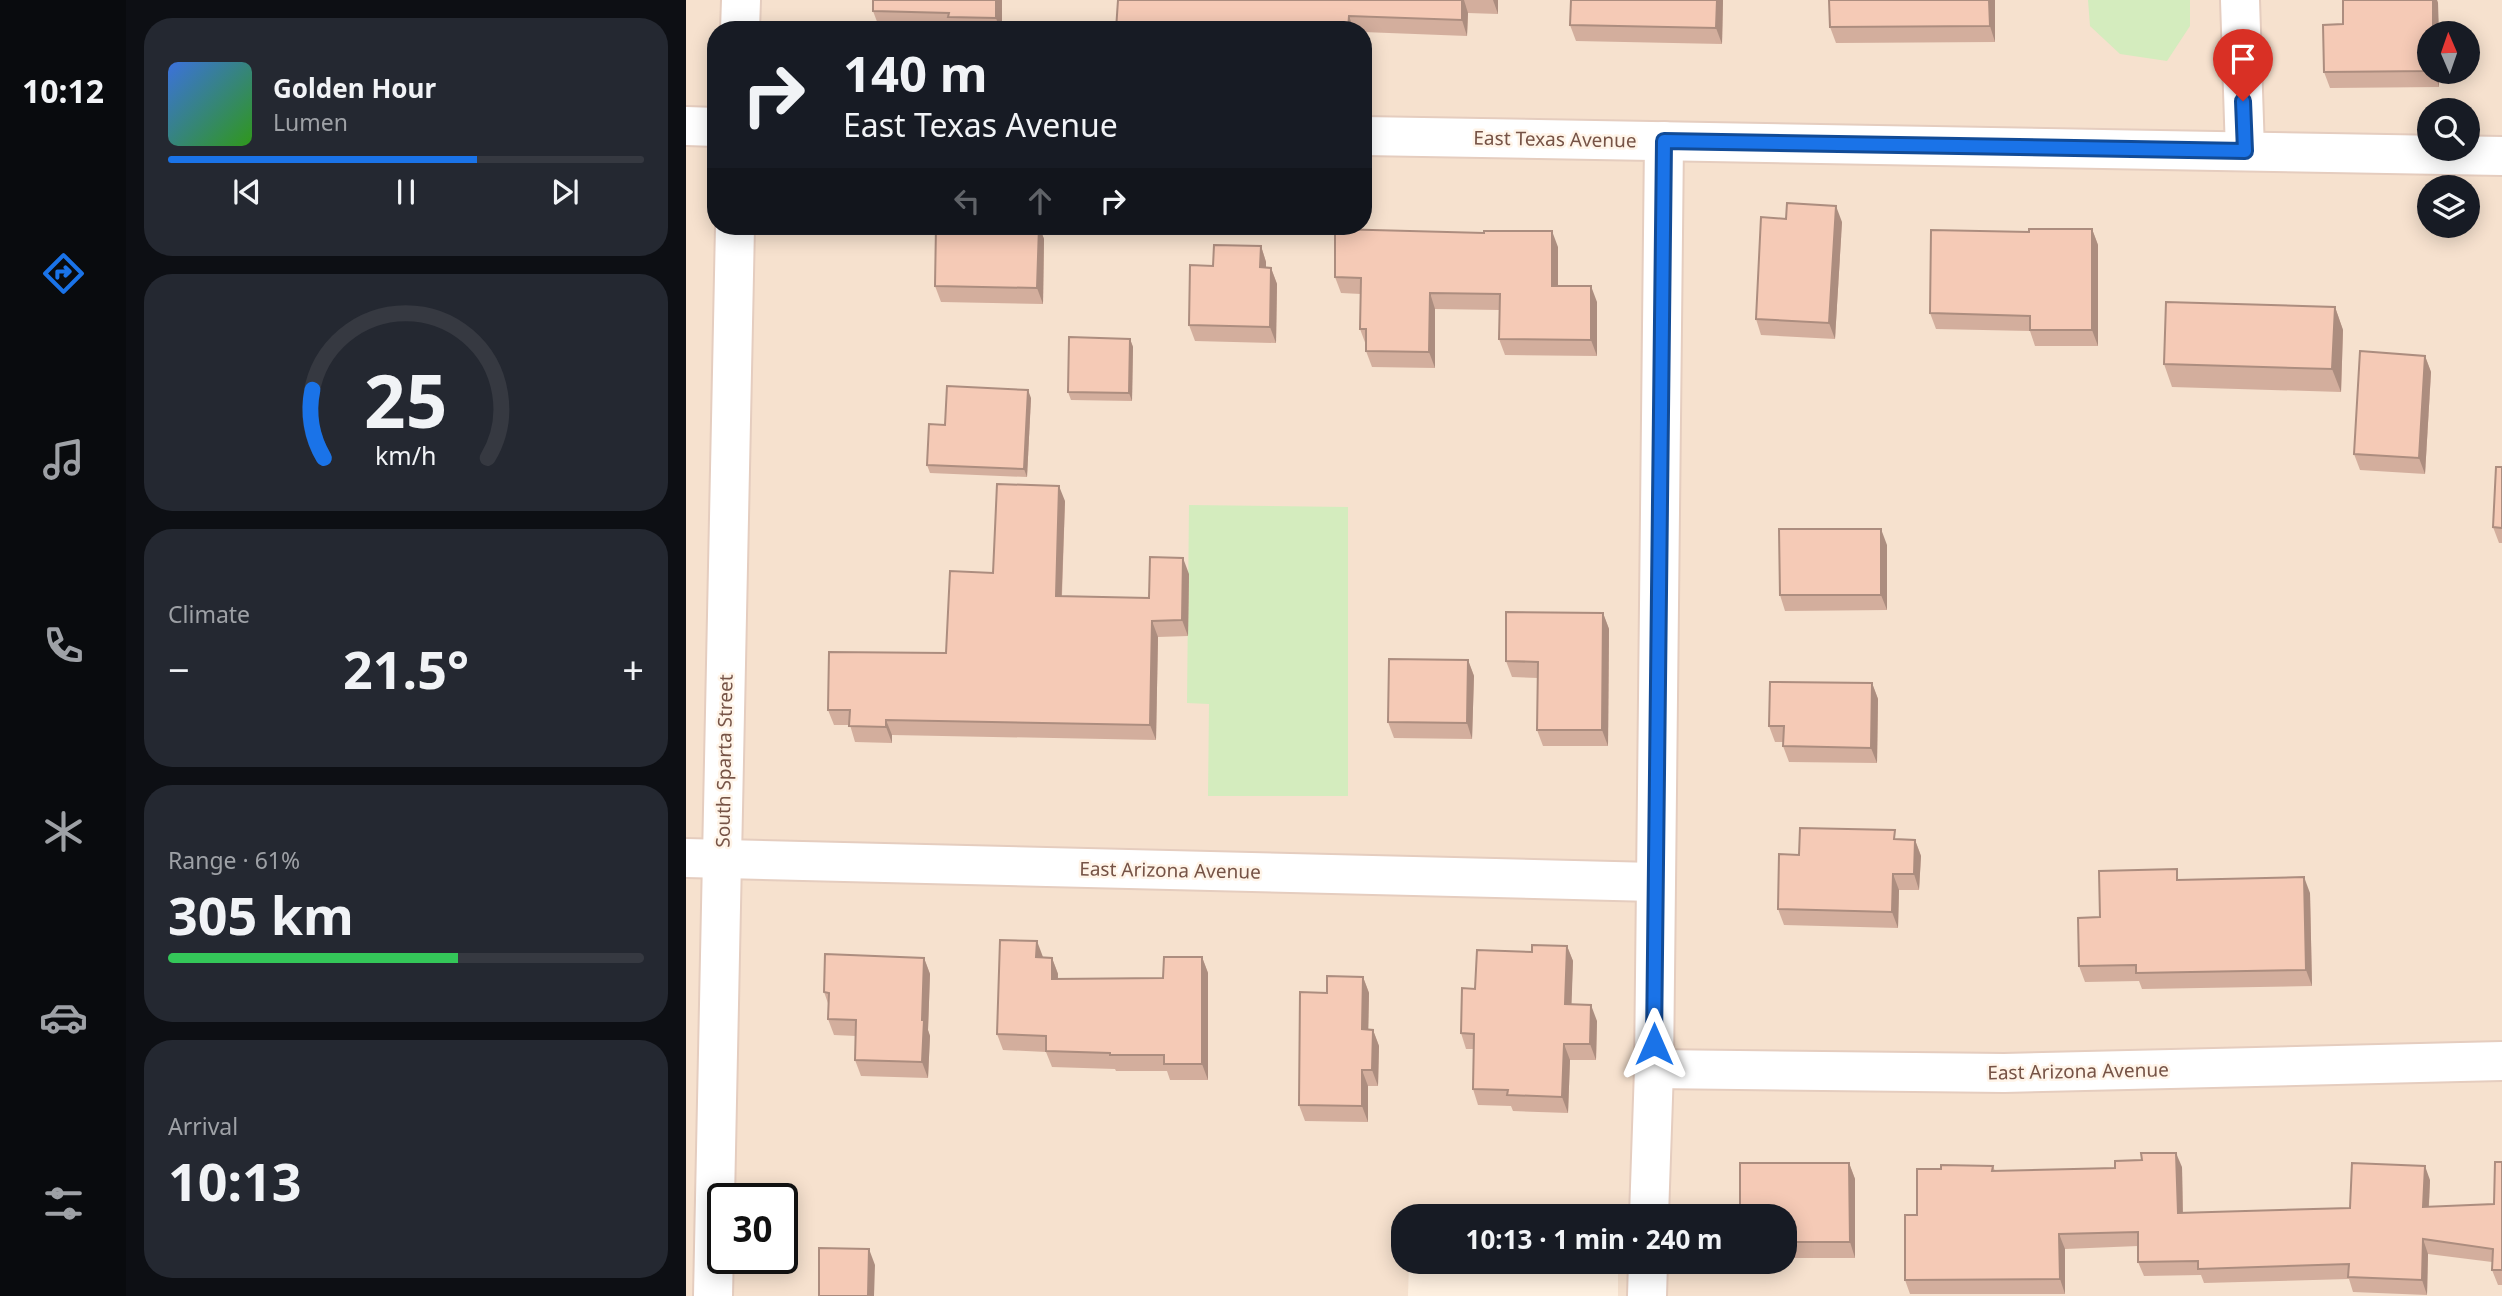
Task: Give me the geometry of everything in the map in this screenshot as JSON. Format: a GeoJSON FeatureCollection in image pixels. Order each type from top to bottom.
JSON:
{"type":"FeatureCollection","features":[{"type":"Feature","properties":{"kind":"street"},"geometry":{"type":"LineString","coordinates":[[740,21],[741,0]]}},
{"type":"Feature","properties":{"kind":"street"},"geometry":{"type":"LineString","coordinates":[[2240,0],[2245,151]]}},
{"type":"Feature","properties":{"kind":"street"},"geometry":{"type":"LineString","coordinates":[[686,126],[707,127]]}},
{"type":"Feature","properties":{"kind":"street","name":"East Texas Avenue"},"geometry":{"type":"LineString","coordinates":[[1372,136],[2502,156]]}},
{"type":"Feature","properties":{"kind":"street"},"geometry":{"type":"LineString","coordinates":[[1649,1204],[1654,1069],[1664,141]]}},
{"type":"Feature","properties":{"kind":"street","name":"South Sparta Street"},"geometry":{"type":"LineString","coordinates":[[713,1296],[704,858],[735,235]]}},
{"type":"Feature","properties":{"kind":"street","name":"East Arizona Avenue"},"geometry":{"type":"LineString","coordinates":[[704,858],[1654,882]]}},
{"type":"Feature","properties":{"kind":"street","name":"East Arizona Avenue"},"geometry":{"type":"LineString","coordinates":[[1654,1069],[2004,1073],[2502,1061]]}},
{"type":"Feature","properties":{"kind":"street"},"geometry":{"type":"LineString","coordinates":[[1647,1296],[1648,1274]]}},
{"type":"Feature","properties":{"kind":"shaded area"},"geometry":{"type":"Polygon","coordinates":[[[686,0],[2502,0],[2502,1296],[1618,1296],[1618,1274],[1797,1274],[1797,1204],[1391,1204],[1391,1274],[1409,1274],[1408,1296],[686,1296],[686,0]]]}},
{"type":"Feature","properties":{"kind":"green space"},"geometry":{"type":"Polygon","coordinates":[[[2088,0],[2190,0],[2190,26],[2167,61],[2120,54],[2090,26],[2088,0]]]}},
{"type":"Feature","properties":{"kind":"green space"},"geometry":{"type":"Polygon","coordinates":[[[1189,505],[1348,507],[1348,796],[1208,796],[1209,704],[1187,703],[1189,505]]]}},
{"type":"Feature","properties":{"kind":"building"},"geometry":{"type":"Polygon","coordinates":[[[873,0],[996,0],[996,18],[948,17],[949,13],[873,11],[873,0]]]}},
{"type":"Feature","properties":{"kind":"building"},"geometry":{"type":"Polygon","coordinates":[[[1118,0],[1462,0],[1462,20],[1349,16],[1349,21],[1117,21],[1118,0]]]}},
{"type":"Feature","properties":{"kind":"building"},"geometry":{"type":"Polygon","coordinates":[[[1571,0],[1717,0],[1716,28],[1570,25],[1571,0]]]}},
{"type":"Feature","properties":{"kind":"building"},"geometry":{"type":"Polygon","coordinates":[[[1829,0],[1989,0],[1990,26],[1830,27],[1829,0]]]}},
{"type":"Feature","properties":{"kind":"building"},"geometry":{"type":"Polygon","coordinates":[[[2343,0],[2433,0],[2433,21],[2417,21],[2417,71],[2324,72],[2323,25],[2343,24],[2343,0]]]}},
{"type":"Feature","properties":{"kind":"building"},"geometry":{"type":"Polygon","coordinates":[[[1787,203],[1836,206],[1829,323],[1756,319],[1761,217],[1786,219],[1787,203]]]}},
{"type":"Feature","properties":{"kind":"building"},"geometry":{"type":"Polygon","coordinates":[[[2029,229],[2092,229],[2092,330],[2030,330],[2030,316],[1930,313],[1931,230],[2029,232],[2029,229]]]}},
{"type":"Feature","properties":{"kind":"building"},"geometry":{"type":"Polygon","coordinates":[[[1372,230],[1484,233],[1552,231],[1552,286],[1591,286],[1591,340],[1499,339],[1500,294],[1430,293],[1429,352],[1366,351],[1366,329],[1360,329],[1361,278],[1335,277],[1335,235],[1372,235],[1372,230]]]}},
{"type":"Feature","properties":{"kind":"building"},"geometry":{"type":"Polygon","coordinates":[[[936,235],[1039,235],[1037,288],[935,286],[936,235]]]}},
{"type":"Feature","properties":{"kind":"building"},"geometry":{"type":"Polygon","coordinates":[[[1214,245],[1261,246],[1260,267],[1271,268],[1270,327],[1189,325],[1190,265],[1213,266],[1214,245]]]}},
{"type":"Feature","properties":{"kind":"building"},"geometry":{"type":"Polygon","coordinates":[[[2166,302],[2335,307],[2332,369],[2164,364],[2166,302]]]}},
{"type":"Feature","properties":{"kind":"building"},"geometry":{"type":"Polygon","coordinates":[[[1069,337],[1130,339],[1129,393],[1068,392],[1069,337]]]}},
{"type":"Feature","properties":{"kind":"building"},"geometry":{"type":"Polygon","coordinates":[[[2360,351],[2425,356],[2419,458],[2354,454],[2360,351]]]}},
{"type":"Feature","properties":{"kind":"building"},"geometry":{"type":"Polygon","coordinates":[[[947,386],[1028,390],[1024,469],[927,465],[929,424],[945,425],[947,386]]]}},
{"type":"Feature","properties":{"kind":"building"},"geometry":{"type":"Polygon","coordinates":[[[2496,467],[2502,467],[2502,528],[2493,527],[2496,467]]]}},
{"type":"Feature","properties":{"kind":"building"},"geometry":{"type":"Polygon","coordinates":[[[997,484],[1059,486],[1056,596],[1149,598],[1150,557],[1183,558],[1182,620],[1152,621],[1150,725],[886,720],[886,727],[849,726],[850,710],[828,710],[829,652],[946,653],[950,571],[993,573],[997,484]]]}},
{"type":"Feature","properties":{"kind":"building"},"geometry":{"type":"Polygon","coordinates":[[[1779,529],[1881,529],[1881,595],[1780,595],[1779,529]]]}},
{"type":"Feature","properties":{"kind":"building"},"geometry":{"type":"Polygon","coordinates":[[[1506,612],[1603,613],[1602,730],[1537,730],[1538,662],[1506,661],[1506,612]]]}},
{"type":"Feature","properties":{"kind":"building"},"geometry":{"type":"Polygon","coordinates":[[[1389,659],[1468,660],[1467,723],[1388,722],[1389,659]]]}},
{"type":"Feature","properties":{"kind":"building"},"geometry":{"type":"Polygon","coordinates":[[[1770,682],[1872,683],[1871,748],[1783,746],[1784,726],[1769,726],[1770,682]]]}},
{"type":"Feature","properties":{"kind":"building"},"geometry":{"type":"Polygon","coordinates":[[[1800,828],[1895,830],[1894,839],[1915,840],[1914,874],[1893,874],[1892,912],[1778,909],[1779,854],[1799,855],[1800,828]]]}},
{"type":"Feature","properties":{"kind":"building"},"geometry":{"type":"Polygon","coordinates":[[[2177,869],[2177,880],[2304,877],[2306,970],[2136,973],[2136,965],[2079,966],[2078,918],[2100,917],[2099,871],[2177,869]]]}},
{"type":"Feature","properties":{"kind":"building"},"geometry":{"type":"Polygon","coordinates":[[[1000,940],[1037,941],[1036,957],[1052,958],[1052,979],[1163,978],[1164,957],[1202,957],[1202,1064],[1164,1064],[1164,1055],[1046,1051],[1046,1036],[997,1034],[1000,940]]]}},
{"type":"Feature","properties":{"kind":"building"},"geometry":{"type":"Polygon","coordinates":[[[1532,945],[1567,946],[1565,1004],[1591,1005],[1590,1044],[1564,1044],[1562,1097],[1507,1095],[1508,1090],[1473,1089],[1474,1034],[1461,1033],[1462,988],[1475,989],[1477,950],[1532,952],[1532,945]]]}},
{"type":"Feature","properties":{"kind":"building"},"geometry":{"type":"Polygon","coordinates":[[[825,954],[924,958],[922,1062],[855,1060],[856,1020],[828,1019],[829,993],[824,992],[825,954]]]}},
{"type":"Feature","properties":{"kind":"building"},"geometry":{"type":"Polygon","coordinates":[[[1327,976],[1363,977],[1362,1029],[1373,1030],[1372,1070],[1362,1070],[1362,1106],[1299,1105],[1300,992],[1327,993],[1327,976]]]}},
{"type":"Feature","properties":{"kind":"building"},"geometry":{"type":"Polygon","coordinates":[[[2141,1153],[2176,1153],[2178,1213],[2350,1208],[2352,1163],[2425,1166],[2423,1207],[2494,1204],[2495,1162],[2502,1162],[2502,1270],[2492,1270],[2493,1249],[2423,1239],[2422,1280],[2348,1277],[2349,1264],[2198,1269],[2198,1261],[2138,1262],[2138,1232],[2059,1234],[2060,1279],[1905,1280],[1905,1215],[1917,1215],[1917,1169],[1941,1169],[1941,1165],[1993,1166],[1992,1171],[2115,1168],[2115,1161],[2142,1160],[2141,1153]]]}},
{"type":"Feature","properties":{"kind":"building"},"geometry":{"type":"Polygon","coordinates":[[[1740,1163],[1849,1163],[1850,1242],[1797,1242],[1797,1204],[1740,1204],[1740,1163]]]}},
{"type":"Feature","properties":{"kind":"building"},"geometry":{"type":"Polygon","coordinates":[[[819,1248],[869,1249],[868,1296],[819,1296],[819,1248]]]}},
{"type":"Feature","properties":{"kind":"route"},"geometry":{"type":"LineString","coordinates":[[1654,1044],[1664,141],[2245,151],[2243,101]]}}]}
